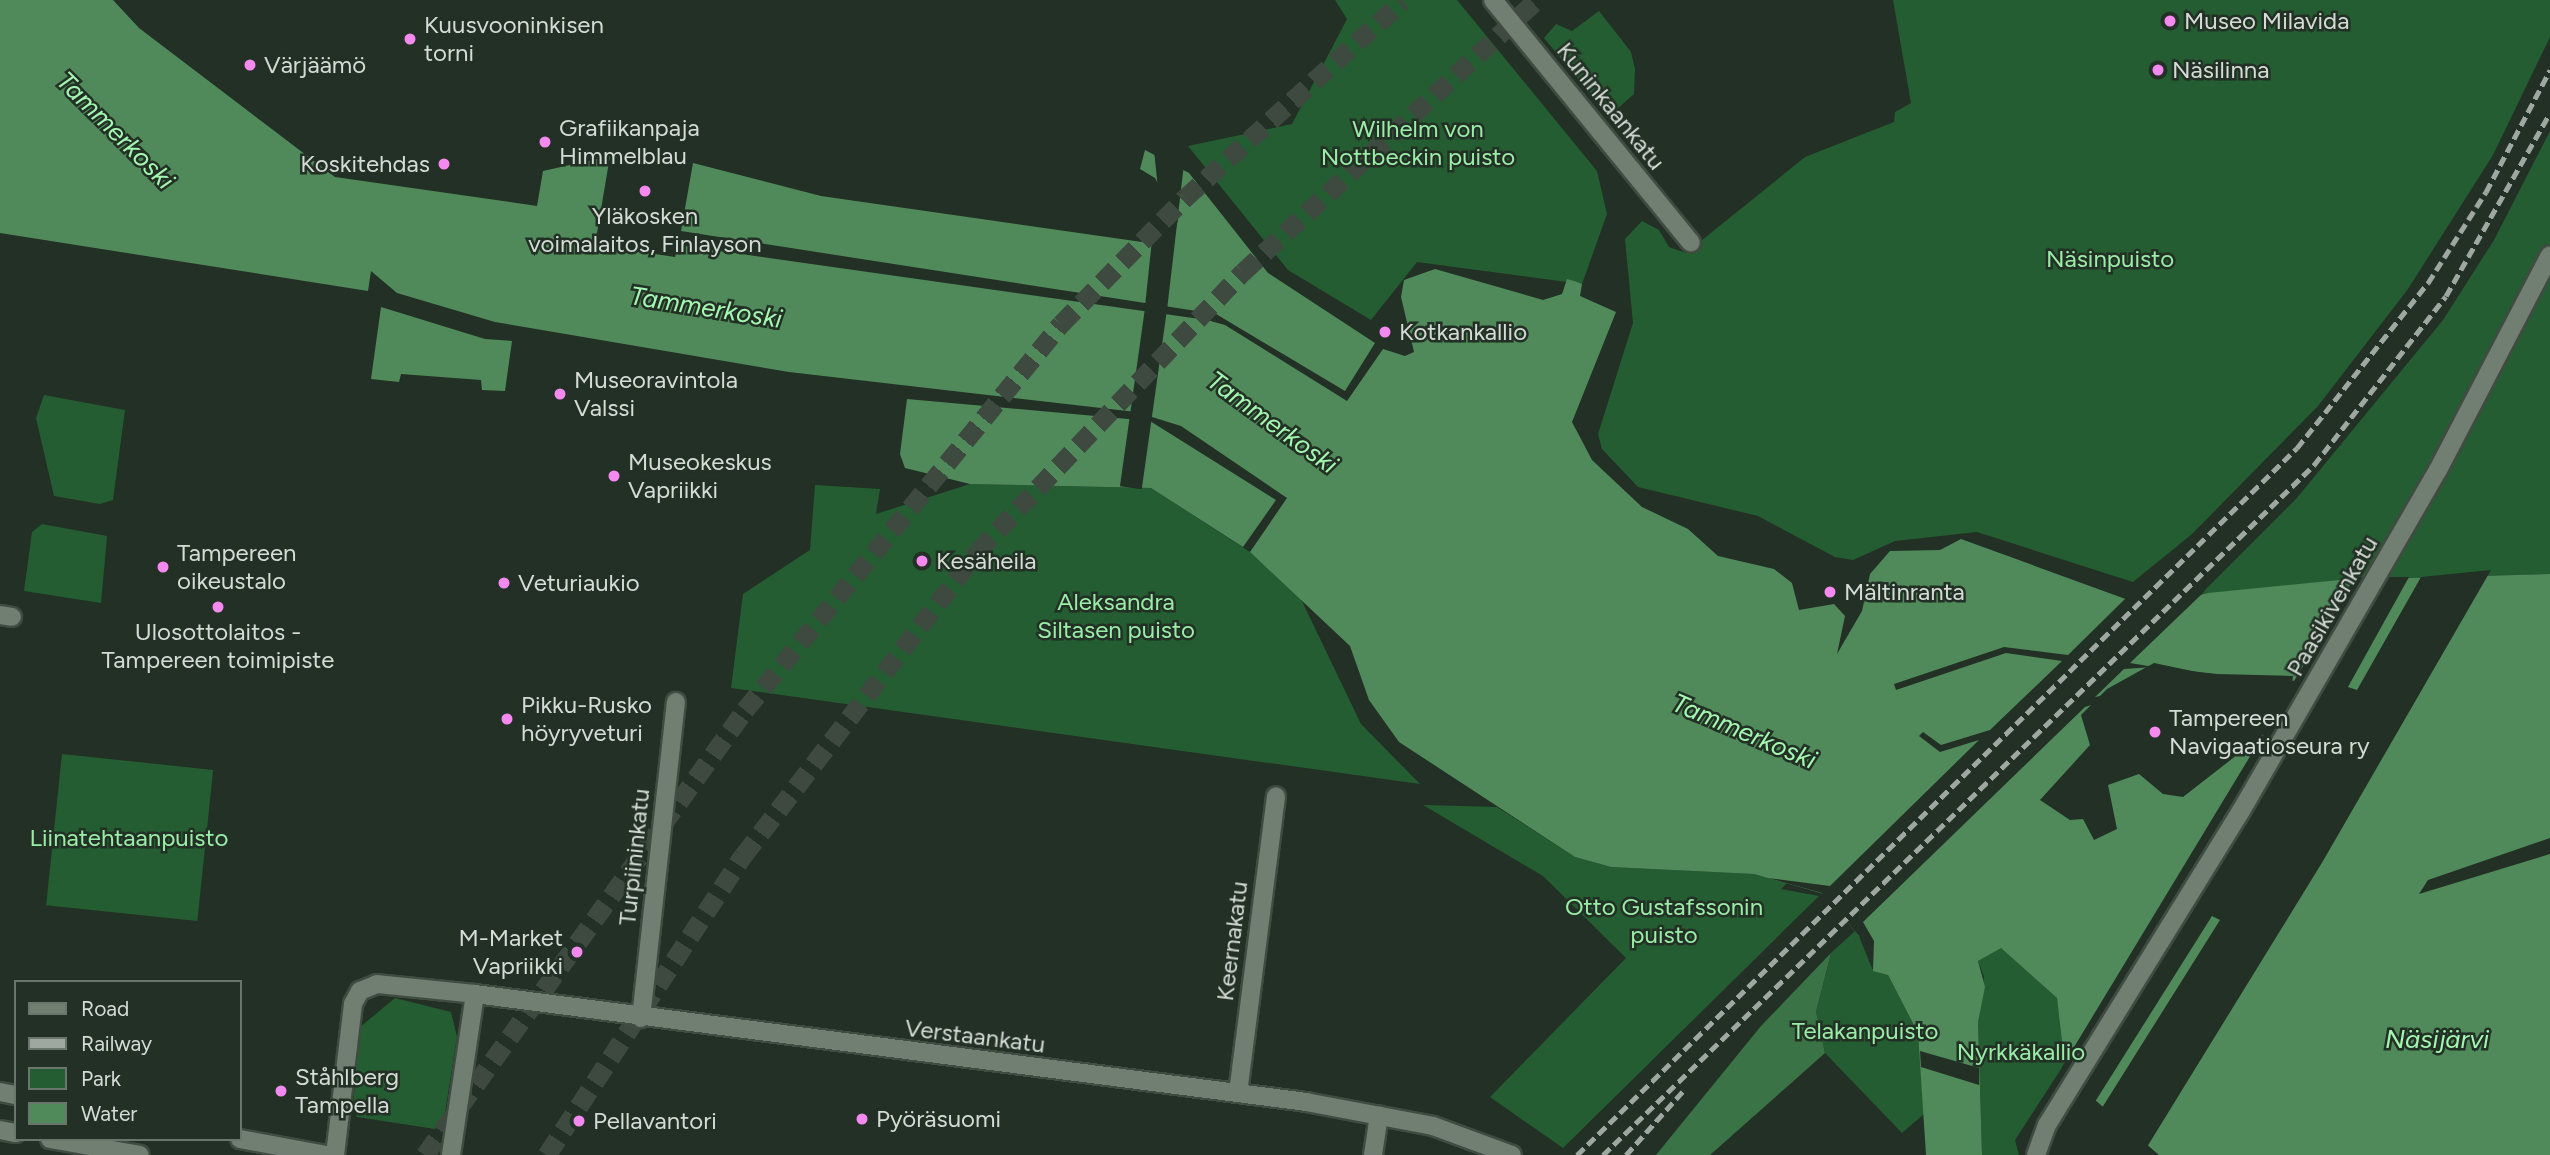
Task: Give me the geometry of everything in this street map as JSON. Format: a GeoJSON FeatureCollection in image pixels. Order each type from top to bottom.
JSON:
{"type":"FeatureCollection","features":[{"type":"Feature","properties":{"kind":"street","name":"Kuninkaankatu"},"geometry":{"type":"LineString","coordinates":[[1493,0],[1691,243]]}},
{"type":"Feature","properties":{"kind":"street","name":"Paasikivenkatu"},"geometry":{"type":"LineString","coordinates":[[2036,1155],[2047,1125],[2241,811],[2438,471],[2550,255]]}},
{"type":"Feature","properties":{"kind":"street","name":"Turpiininkatu"},"geometry":{"type":"LineString","coordinates":[[641,1017],[676,702]]}},
{"type":"Feature","properties":{"kind":"street","name":"Keernakatu"},"geometry":{"type":"LineString","coordinates":[[1238,1093],[1276,796]]}},
{"type":"Feature","properties":{"kind":"street","name":"Verstaankatu"},"geometry":{"type":"LineString","coordinates":[[335,1155],[349,1025],[360,991],[377,984],[475,994],[1238,1093],[1380,1115],[1512,1155]]}},
{"type":"Feature","properties":{"kind":"street"},"geometry":{"type":"LineString","coordinates":[[451,1155],[475,994]]}},
{"type":"Feature","properties":{"kind":"street"},"geometry":{"type":"LineString","coordinates":[[1373,1155],[1380,1115]]}},
{"type":"Feature","properties":{"kind":"street"},"geometry":{"type":"LineString","coordinates":[[242,1139],[326,1155]]}},
{"type":"Feature","properties":{"kind":"street"},"geometry":{"type":"LineString","coordinates":[[1466,1139],[1481,1155]]}},
{"type":"Feature","properties":{"kind":"street"},"geometry":{"type":"LineString","coordinates":[[61,1141],[140,1155]]}},
{"type":"Feature","properties":{"kind":"green space","name":"Wilhelm von Nottbeckin puisto"},"geometry":{"type":"Polygon","coordinates":[[[1335,0],[1457,0],[1597,171],[1607,214],[1582,284],[1417,262],[1371,320],[1288,270],[1188,146],[1292,124],[1347,19],[1335,0]]]}},
{"type":"Feature","properties":{"kind":"green space","name":"Näsinpuisto"},"geometry":{"type":"Polygon","coordinates":[[[1893,0],[2550,0],[2550,37],[2493,155],[2408,289],[2318,406],[2192,534],[2133,582],[1977,532],[1895,541],[1853,560],[1835,557],[1758,516],[1638,487],[1602,449],[1598,434],[1633,323],[1625,239],[1642,221],[1659,230],[1669,247],[1686,253],[1805,157],[1894,122],[1895,112],[1911,103],[1893,0]]]}},
{"type":"Feature","properties":{"kind":"green space"},"geometry":{"type":"Polygon","coordinates":[[[1599,11],[1631,52],[1635,69],[1634,94],[1609,116],[1544,38],[1556,24],[1572,31],[1599,11]]]}},
{"type":"Feature","properties":{"kind":"green space"},"geometry":{"type":"Polygon","coordinates":[[[2550,131],[2550,574],[2339,580],[2199,596],[2296,499],[2443,320],[2494,240],[2550,131]]]}},
{"type":"Feature","properties":{"kind":"green space"},"geometry":{"type":"Polygon","coordinates":[[[44,395],[125,410],[113,500],[100,504],[54,496],[36,418],[44,395]]]}},
{"type":"Feature","properties":{"kind":"green space","name":"Aleksandra Siltasen puisto"},"geometry":{"type":"Polygon","coordinates":[[[970,484],[1151,488],[1250,552],[1300,597],[1361,724],[1420,784],[731,688],[743,594],[810,550],[815,485],[880,489],[876,514],[970,484]]]}},
{"type":"Feature","properties":{"kind":"green space"},"geometry":{"type":"Polygon","coordinates":[[[42,524],[107,536],[101,603],[24,591],[32,532],[42,524]]]}},
{"type":"Feature","properties":{"kind":"green space","name":"Liinatehtaanpuisto"},"geometry":{"type":"Polygon","coordinates":[[[62,754],[213,770],[197,921],[46,905],[62,754]]]}},
{"type":"Feature","properties":{"kind":"green space","name":"Otto Gustafssonin puisto"},"geometry":{"type":"Polygon","coordinates":[[[1423,805],[1497,807],[1575,857],[1611,867],[1754,874],[1787,883],[1781,889],[1819,896],[1563,1148],[1490,1097],[1626,958],[1543,876],[1423,805]]]}},
{"type":"Feature","properties":{"kind":"green space","name":"Telakanpuisto"},"geometry":{"type":"Polygon","coordinates":[[[1855,931],[1888,975],[1918,1033],[1924,1114],[1902,1133],[1825,1053],[1816,1012],[1831,953],[1855,931]]]}},
{"type":"Feature","properties":{"kind":"green space","name":"Nyrkkäkallio"},"geometry":{"type":"Polygon","coordinates":[[[2000,947],[2057,998],[2065,1050],[2065,1063],[2015,1140],[2019,1155],[1982,1155],[1978,1022],[1984,977],[1978,961],[2000,947]]]}},
{"type":"Feature","properties":{"kind":"green space"},"geometry":{"type":"Polygon","coordinates":[[[395,998],[451,1012],[457,1037],[445,1113],[435,1129],[357,1117],[353,1106],[360,1027],[395,998]]]}},
{"type":"Feature","properties":{"kind":"shaded area"},"geometry":{"type":"Polygon","coordinates":[[[1831,953],[1816,1012],[1825,1053],[1710,1155],[1656,1155],[1761,1026],[1831,953]]]}},
{"type":"Feature","properties":{"kind":"water"},"geometry":{"type":"Polygon","coordinates":[[[0,0],[113,0],[139,28],[335,177],[537,206],[543,171],[610,156],[595,245],[675,257],[678,245],[1207,320],[1225,325],[1347,401],[1383,349],[1405,356],[1414,352],[1401,297],[1404,280],[1435,269],[1543,300],[1562,294],[1567,279],[1582,284],[1580,296],[1616,312],[1572,422],[1592,460],[1642,507],[1688,529],[1718,556],[1774,569],[1792,583],[1799,610],[1834,604],[1845,616],[1837,654],[1862,611],[1870,574],[1890,551],[1940,550],[1961,539],[2153,609],[2208,593],[2339,580],[2550,574],[2550,1155],[2159,1155],[2066,1075],[2057,998],[2001,948],[1978,961],[1985,987],[1978,1022],[1982,1155],[1926,1155],[1918,1033],[1888,975],[1873,971],[1862,940],[1824,894],[1754,874],[1611,867],[1575,857],[1399,742],[1369,700],[1350,646],[1250,552],[1287,498],[1181,426],[1136,412],[789,372],[495,322],[397,293],[371,271],[368,291],[0,233],[0,0]],[[2154,663],[2107,689],[2081,715],[2090,745],[2040,800],[2070,820],[2083,819],[2094,840],[2117,829],[2108,785],[2139,774],[2163,794],[2183,797],[2269,730],[2295,703],[2302,681],[2230,679],[2154,663]]]}},
{"type":"Feature","properties":{"kind":"water"},"geometry":{"type":"Polygon","coordinates":[[[1145,150],[1189,173],[1268,273],[1375,343],[1345,391],[1216,314],[681,231],[693,163],[821,196],[1156,244],[1175,231],[1178,220],[1155,178],[1140,169],[1145,150]]]}},
{"type":"Feature","properties":{"kind":"water"},"geometry":{"type":"Polygon","coordinates":[[[381,307],[485,339],[512,341],[505,391],[482,390],[481,380],[401,374],[399,382],[371,379],[381,307]]]}},
{"type":"Feature","properties":{"kind":"water"},"geometry":{"type":"Polygon","coordinates":[[[907,399],[1150,421],[1276,500],[1243,547],[1151,488],[970,484],[905,468],[900,454],[907,399]]]}},
{"type":"Feature","properties":{"kind":"pier"},"geometry":{"type":"Polygon","coordinates":[[[1154,150],[1184,164],[1167,310],[1145,306],[1152,240],[1166,236],[1174,220],[1158,189],[1154,150]]]}},
{"type":"Feature","properties":{"kind":"pier"},"geometry":{"type":"Polygon","coordinates":[[[1145,308],[1167,311],[1142,489],[1120,486],[1145,308]]]}},
{"type":"Feature","properties":{"kind":"pier"},"geometry":{"type":"Polygon","coordinates":[[[2491,570],[2323,861],[2147,1147],[2100,1111],[2220,920],[2212,916],[2093,1105],[2063,1077],[2062,1067],[2269,725],[2292,701],[2293,683],[2355,577],[2409,577],[2348,687],[2357,690],[2421,577],[2491,570]]]}},
{"type":"Feature","properties":{"kind":"pier"},"geometry":{"type":"Polygon","coordinates":[[[2205,591],[2130,663],[2154,667],[2124,669],[2095,697],[2105,695],[2098,703],[2085,707],[1863,922],[1874,941],[1873,971],[1859,936],[1822,893],[1768,878],[1830,886],[1979,740],[1940,752],[1919,736],[1923,732],[1941,745],[1990,730],[2062,661],[2006,653],[1896,690],[1894,684],[2004,647],[2068,655],[2127,597],[2154,605],[2205,591]]]}},
{"type":"Feature","properties":{"kind":"pier"},"geometry":{"type":"Polygon","coordinates":[[[2156,667],[2217,674],[2293,676],[2292,683],[2232,683],[2156,667]]]}},
{"type":"Feature","properties":{"kind":"pier"},"geometry":{"type":"Polygon","coordinates":[[[2550,838],[2550,854],[2419,894],[2428,880],[2550,838]]]}},
{"type":"Feature","properties":{"kind":"pier"},"geometry":{"type":"Polygon","coordinates":[[[1920,1051],[1979,1068],[1979,1085],[1921,1067],[1920,1051]]]}},
{"type":"Feature","properties":{"kind":"tunnel"},"geometry":{"type":"LineString","coordinates":[[425,1155],[745,710],[1061,324],[1185,198],[1403,0]]}},
{"type":"Feature","properties":{"kind":"tunnel"},"geometry":{"type":"LineString","coordinates":[[547,1155],[743,856],[978,551],[1243,272],[1537,0]]}},
{"type":"Feature","properties":{"kind":"railway"},"geometry":{"type":"LineString","coordinates":[[1577,1155],[2297,448],[2428,283],[2486,192],[2550,70]]}},
{"type":"Feature","properties":{"kind":"railway"},"geometry":{"type":"LineString","coordinates":[[1603,1155],[2314,465],[2446,296],[2550,113]]}},
{"type":"Feature","properties":{"kind":"railway"},"geometry":{"type":"LineString","coordinates":[[1626,1155],[1684,1090]]}},
{"type":"Feature","properties":{"kind":"place","name":"Museo Milavida"},"geometry":{"type":"Point","coordinates":[2170,21]}},
{"type":"Feature","properties":{"kind":"place","name":"Kuusvooninkisen torni"},"geometry":{"type":"Point","coordinates":[410,39]}},
{"type":"Feature","properties":{"kind":"place","name":"Värjäämö"},"geometry":{"type":"Point","coordinates":[250,65]}},
{"type":"Feature","properties":{"kind":"place","name":"Näsilinna"},"geometry":{"type":"Point","coordinates":[2158,70]}},
{"type":"Feature","properties":{"kind":"place","name":"Grafiikanpaja Himmelblau"},"geometry":{"type":"Point","coordinates":[545,142]}},
{"type":"Feature","properties":{"kind":"place","name":"Koskitehdas"},"geometry":{"type":"Point","coordinates":[444,164]}},
{"type":"Feature","properties":{"kind":"place","name":"Yläkosken voimalaitos, Finlayson"},"geometry":{"type":"Point","coordinates":[645,191]}},
{"type":"Feature","properties":{"kind":"place","name":"Kotkankallio"},"geometry":{"type":"Point","coordinates":[1385,332]}},
{"type":"Feature","properties":{"kind":"place","name":"Museoravintola Valssi"},"geometry":{"type":"Point","coordinates":[560,394]}},
{"type":"Feature","properties":{"kind":"place","name":"Museokeskus Vapriikki"},"geometry":{"type":"Point","coordinates":[614,476]}},
{"type":"Feature","properties":{"kind":"place","name":"Kesäheila"},"geometry":{"type":"Point","coordinates":[922,561]}},
{"type":"Feature","properties":{"kind":"place","name":"Tampereen oikeustalo"},"geometry":{"type":"Point","coordinates":[163,567]}},
{"type":"Feature","properties":{"kind":"place","name":"Veturiaukio"},"geometry":{"type":"Point","coordinates":[504,583]}},
{"type":"Feature","properties":{"kind":"place","name":"Mältinranta"},"geometry":{"type":"Point","coordinates":[1830,592]}},
{"type":"Feature","properties":{"kind":"place","name":"Ulosottolaitos - Tampereen toimipiste"},"geometry":{"type":"Point","coordinates":[218,607]}},
{"type":"Feature","properties":{"kind":"place","name":"Pikku-Rusko höyryveturi"},"geometry":{"type":"Point","coordinates":[507,719]}},
{"type":"Feature","properties":{"kind":"place","name":"Tampereen Navigaatioseura ry"},"geometry":{"type":"Point","coordinates":[2155,732]}},
{"type":"Feature","properties":{"kind":"place","name":"M-Market Vapriikki"},"geometry":{"type":"Point","coordinates":[577,952]}},
{"type":"Feature","properties":{"kind":"place","name":"Ståhlberg Tampella"},"geometry":{"type":"Point","coordinates":[281,1091]}},
{"type":"Feature","properties":{"kind":"place","name":"Pyöräsuomi"},"geometry":{"type":"Point","coordinates":[862,1119]}},
{"type":"Feature","properties":{"kind":"place","name":"Pellavantori"},"geometry":{"type":"Point","coordinates":[579,1121]}},
{"type":"Feature","properties":{"kind":"water label","name":"Tammerkoski"},"geometry":{"type":"Point","coordinates":[115,131]}},
{"type":"Feature","properties":{"kind":"water label","name":"Tammerkoski"},"geometry":{"type":"Point","coordinates":[706,308]}},
{"type":"Feature","properties":{"kind":"water label","name":"Tammerkoski"},"geometry":{"type":"Point","coordinates":[1272,423]}},
{"type":"Feature","properties":{"kind":"water label","name":"Tammerkoski"},"geometry":{"type":"Point","coordinates":[1744,732]}},
{"type":"Feature","properties":{"kind":"water label","name":"Näsijärvi"},"geometry":{"type":"Point","coordinates":[2437,1040]}}]}
